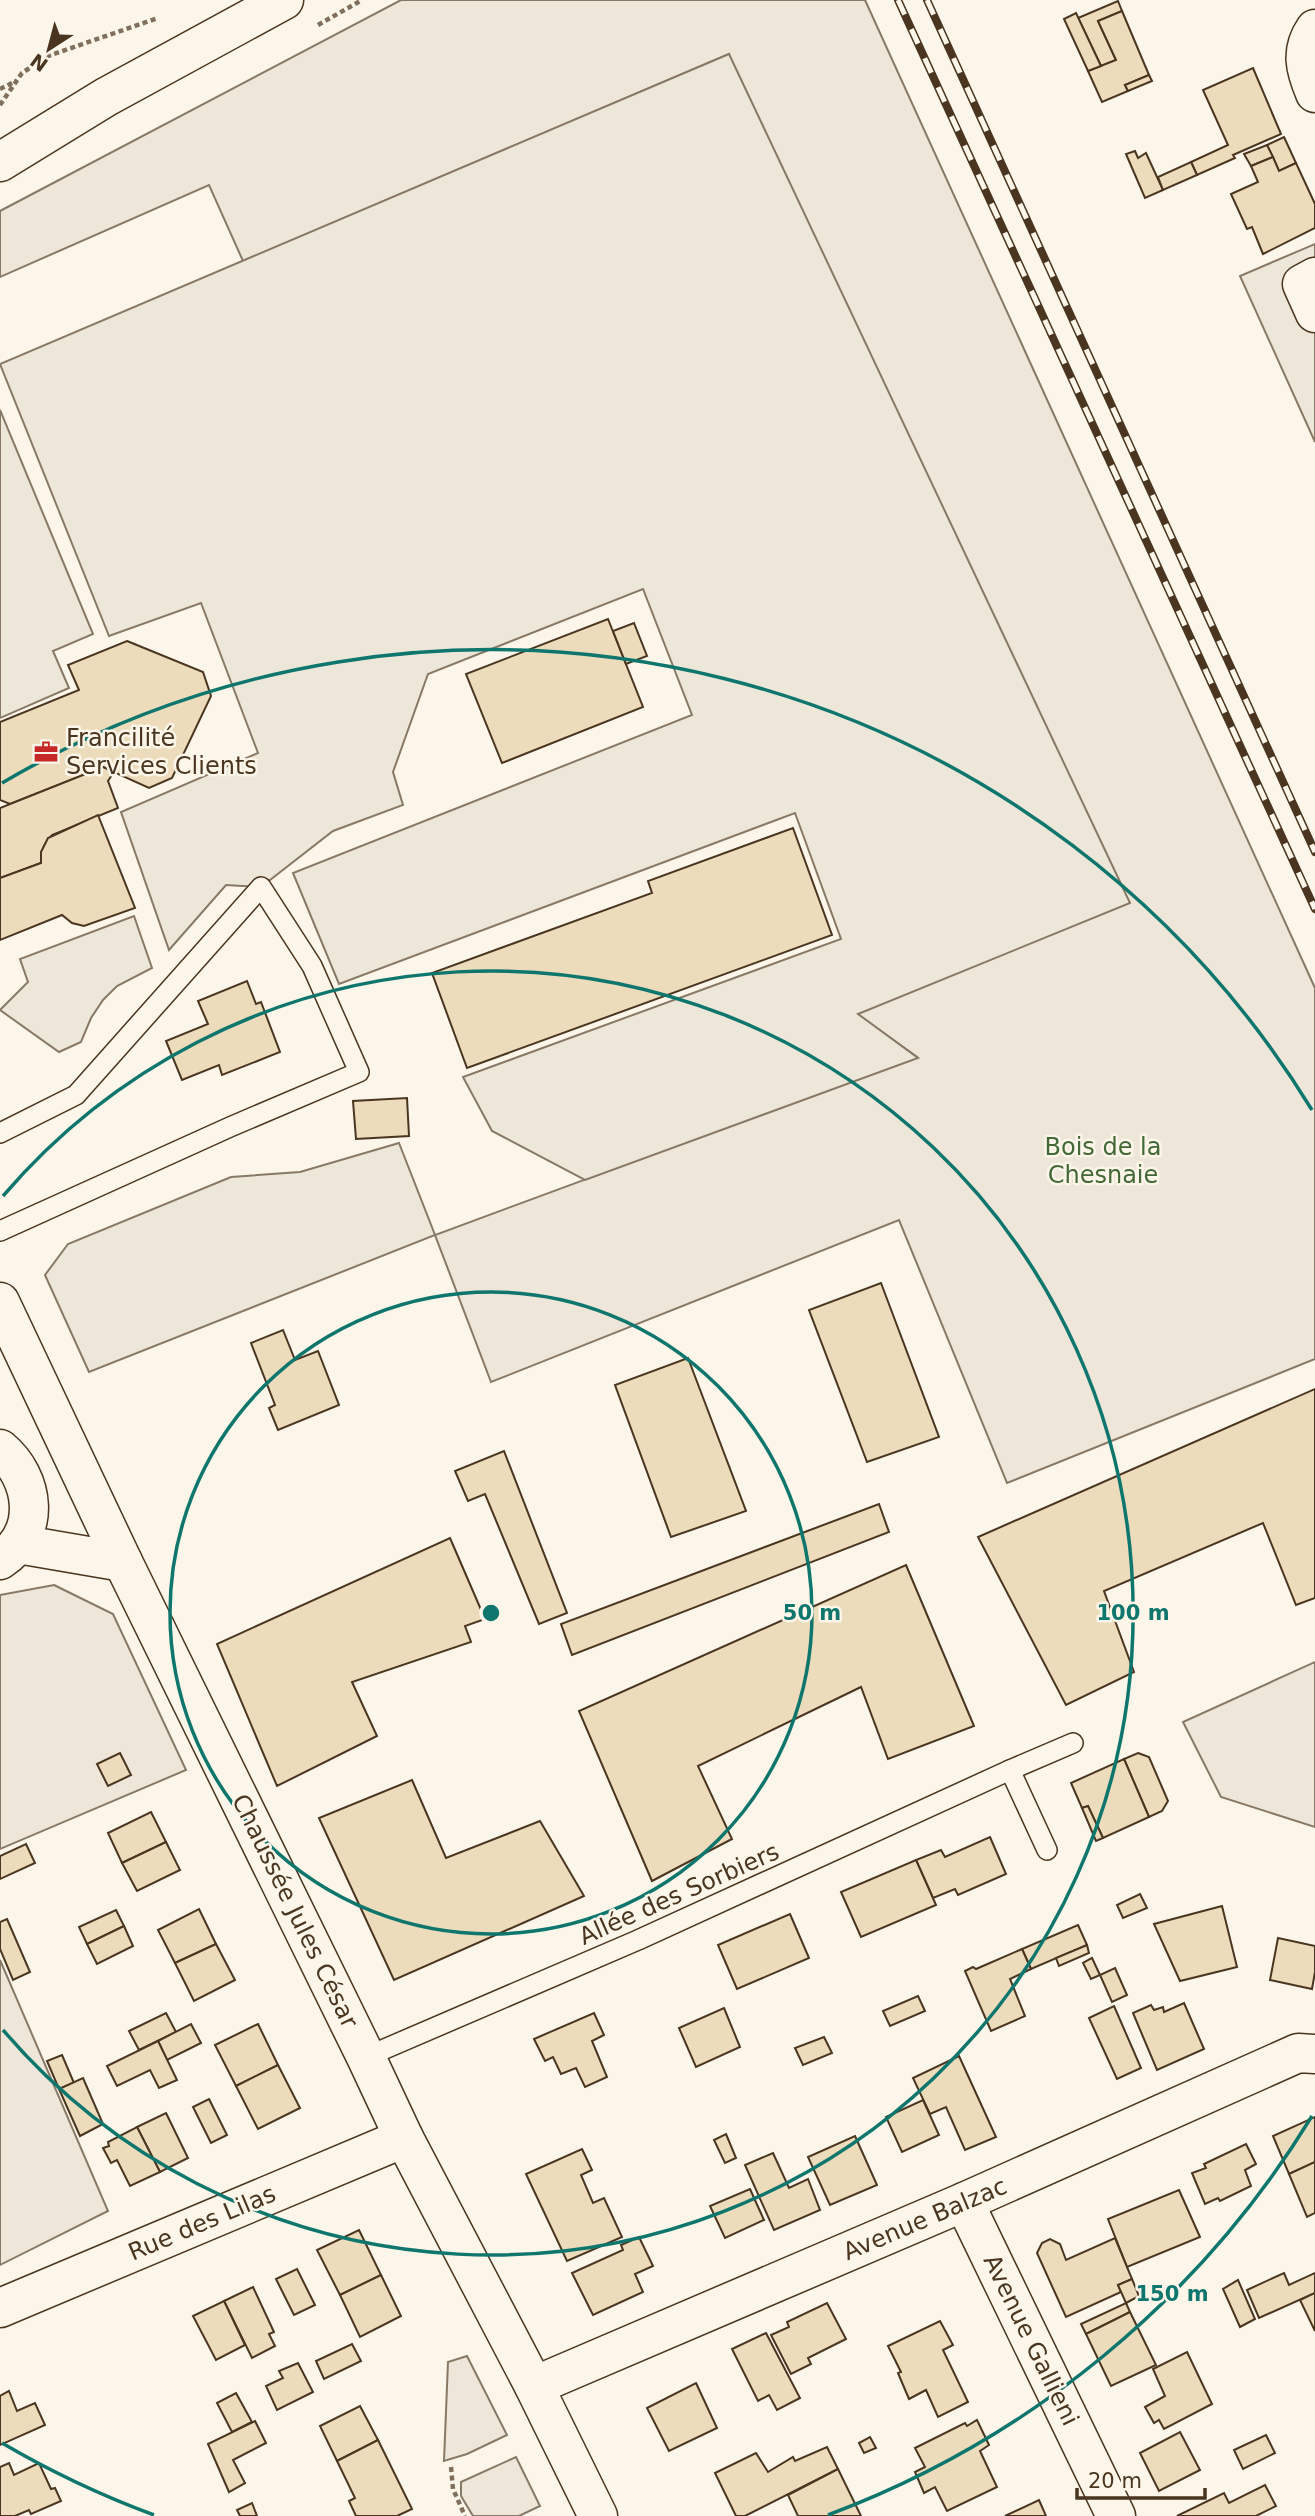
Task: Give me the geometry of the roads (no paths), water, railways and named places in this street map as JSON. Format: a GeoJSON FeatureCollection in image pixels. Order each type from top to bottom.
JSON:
{"type":"FeatureCollection","features":[{"type":"Feature","properties":{"kind":"street"},"geometry":{"type":"LineString","coordinates":[[0,162],[106,97],[284,0]]}},
{"type":"Feature","properties":{"kind":"street"},"geometry":{"type":"LineString","coordinates":[[1315,29],[1307,40],[1304,54],[1306,73],[1315,93]]}},
{"type":"Feature","properties":{"kind":"street"},"geometry":{"type":"LineString","coordinates":[[0,140],[106,97]]}},
{"type":"Feature","properties":{"kind":"street"},"geometry":{"type":"LineString","coordinates":[[1315,277],[1302,284],[1315,313]]}},
{"type":"Feature","properties":{"kind":"street","name":"Chaussée Jules César"},"geometry":{"type":"LineString","coordinates":[[2,1320],[404,2138],[534,2386],[598,2516]]}},
{"type":"Feature","properties":{"kind":"street"},"geometry":{"type":"LineString","coordinates":[[0,1449],[11,1458],[24,1477],[29,1499],[27,1522],[9,1552],[123,1562]]}},
{"type":"Feature","properties":{"kind":"street","name":"Avenue Balzac"},"geometry":{"type":"LineString","coordinates":[[534,2386],[964,2202],[1298,2053],[1315,2054]]}},
{"type":"Feature","properties":{"kind":"street","name":"Rue des Lilas"},"geometry":{"type":"LineString","coordinates":[[0,2308],[404,2138]]}},
{"type":"Feature","properties":{"kind":"street","name":"Avenue Gallieni"},"geometry":{"type":"LineString","coordinates":[[964,2202],[1116,2516]]}},
{"type":"Feature","properties":{"kind":"lane"},"geometry":{"type":"LineString","coordinates":[[0,1133],[76,1095],[261,887],[312,967],[359,1072],[230,1126],[0,1231]]}},
{"type":"Feature","properties":{"kind":"lane","name":"Allée des Sorbiers"},"geometry":{"type":"LineString","coordinates":[[366,2057],[638,1940],[1073,1743]]}},
{"type":"Feature","properties":{"kind":"lane"},"geometry":{"type":"LineString","coordinates":[[1010,1770],[1047,1850]]}},
{"type":"Feature","properties":{"kind":"railway"},"geometry":{"type":"LineString","coordinates":[[898,0],[1315,909]]}},
{"type":"Feature","properties":{"kind":"railway"},"geometry":{"type":"LineString","coordinates":[[927,0],[1315,852]]}},
{"type":"Feature","properties":{"kind":"place","name":"Francilité Services Clients"},"geometry":{"type":"Point","coordinates":[46,752]}},
{"type":"Feature","properties":{"kind":"park label","name":"Bois de la Chesnaie"},"geometry":{"type":"Point","coordinates":[1103,1161]}}]}
